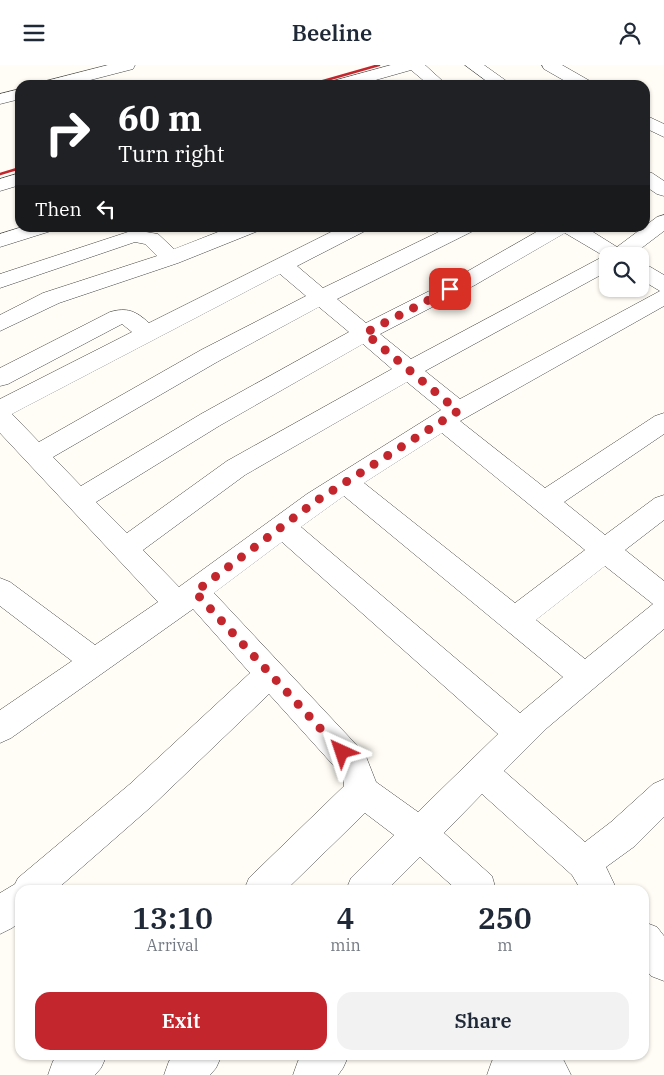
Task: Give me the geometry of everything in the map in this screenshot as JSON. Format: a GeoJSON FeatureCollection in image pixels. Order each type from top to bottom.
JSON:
{"type":"FeatureCollection","features":[{"type":"Feature","properties":{"kind":"street"},"geometry":{"type":"LineString","coordinates":[[71,80],[127,65]]}},
{"type":"Feature","properties":{"kind":"street"},"geometry":{"type":"LineString","coordinates":[[375,80],[409,65]]}},
{"type":"Feature","properties":{"kind":"street"},"geometry":{"type":"LineString","coordinates":[[415,65],[432,80]]}},
{"type":"Feature","properties":{"kind":"street"},"geometry":{"type":"LineString","coordinates":[[473,65],[496,80]]}},
{"type":"Feature","properties":{"kind":"street"},"geometry":{"type":"LineString","coordinates":[[550,65],[576,80]]}},
{"type":"Feature","properties":{"kind":"street"},"geometry":{"type":"LineString","coordinates":[[0,99],[15,94]]}},
{"type":"Feature","properties":{"kind":"street"},"geometry":{"type":"LineString","coordinates":[[650,124],[664,132]]}},
{"type":"Feature","properties":{"kind":"street"},"geometry":{"type":"LineString","coordinates":[[0,185],[15,180]]}},
{"type":"Feature","properties":{"kind":"street"},"geometry":{"type":"LineString","coordinates":[[650,180],[664,190]]}},
{"type":"Feature","properties":{"kind":"street"},"geometry":{"type":"LineString","coordinates":[[650,232],[664,221]]}},
{"type":"Feature","properties":{"kind":"street"},"geometry":{"type":"LineString","coordinates":[[0,241],[28,232]]}},
{"type":"Feature","properties":{"kind":"street"},"geometry":{"type":"LineString","coordinates":[[0,324],[51,298],[171,258],[239,232]]}},
{"type":"Feature","properties":{"kind":"street"},"geometry":{"type":"LineString","coordinates":[[0,411],[281,264],[348,232]]}},
{"type":"Feature","properties":{"kind":"street"},"geometry":{"type":"LineString","coordinates":[[36,455],[209,356],[322,297],[456,232]]}},
{"type":"Feature","properties":{"kind":"street"},"geometry":{"type":"LineString","coordinates":[[78,500],[210,420],[365,333],[468,280],[552,232]]}},
{"type":"Feature","properties":{"kind":"street"},"geometry":{"type":"LineString","coordinates":[[578,232],[618,256],[650,232]]}},
{"type":"Feature","properties":{"kind":"street"},"geometry":{"type":"LineString","coordinates":[[0,281],[134,236],[151,238],[171,258]]}},
{"type":"Feature","properties":{"kind":"street"},"geometry":{"type":"LineString","coordinates":[[281,264],[409,370],[450,415],[544,502],[664,597]]}},
{"type":"Feature","properties":{"kind":"street"},"geometry":{"type":"LineString","coordinates":[[125,549],[236,468],[409,370],[599,267]]}},
{"type":"Feature","properties":{"kind":"street"},"geometry":{"type":"LineString","coordinates":[[649,276],[664,285]]}},
{"type":"Feature","properties":{"kind":"street"},"geometry":{"type":"LineString","coordinates":[[6,716],[95,663],[316,501],[450,415],[664,297]]}},
{"type":"Feature","properties":{"kind":"street"},"geometry":{"type":"LineString","coordinates":[[0,378],[118,317],[129,317],[148,334]]}},
{"type":"Feature","properties":{"kind":"street"},"geometry":{"type":"LineString","coordinates":[[0,417],[125,549],[186,598],[270,674],[354,765],[360,778],[360,790],[355,799],[265,885]]}},
{"type":"Feature","properties":{"kind":"street"},"geometry":{"type":"LineString","coordinates":[[544,502],[664,422]]}},
{"type":"Feature","properties":{"kind":"street"},"geometry":{"type":"LineString","coordinates":[[345,482],[585,677]]}},
{"type":"Feature","properties":{"kind":"street"},"geometry":{"type":"LineString","coordinates":[[514,620],[604,549],[664,505]]}},
{"type":"Feature","properties":{"kind":"street"},"geometry":{"type":"LineString","coordinates":[[282,526],[520,733]]}},
{"type":"Feature","properties":{"kind":"street"},"geometry":{"type":"LineString","coordinates":[[0,590],[95,663]]}},
{"type":"Feature","properties":{"kind":"street"},"geometry":{"type":"LineString","coordinates":[[368,885],[520,733],[664,612]]}},
{"type":"Feature","properties":{"kind":"street"},"geometry":{"type":"LineString","coordinates":[[36,885],[140,795],[270,674]]}},
{"type":"Feature","properties":{"kind":"street"},"geometry":{"type":"LineString","coordinates":[[481,772],[592,876],[623,834],[664,795]]}},
{"type":"Feature","properties":{"kind":"street"},"geometry":{"type":"LineString","coordinates":[[360,790],[420,833],[477,885]]}},
{"type":"Feature","properties":{"kind":"street"},"geometry":{"type":"LineString","coordinates":[[0,916],[15,903]]}},
{"type":"Feature","properties":{"kind":"street"},"geometry":{"type":"LineString","coordinates":[[649,946],[664,963]]}},
{"type":"Feature","properties":{"kind":"street"},"geometry":{"type":"LineString","coordinates":[[67,1075],[83,1060]]}},
{"type":"Feature","properties":{"kind":"street"},"geometry":{"type":"LineString","coordinates":[[183,1075],[198,1060]]}},
{"type":"Feature","properties":{"kind":"street"},"geometry":{"type":"LineString","coordinates":[[312,1075],[326,1060]]}},
{"type":"Feature","properties":{"kind":"street"},"geometry":{"type":"LineString","coordinates":[[506,1075],[519,1060]]}},
{"type":"Feature","properties":{"kind":"street"},"geometry":{"type":"LineString","coordinates":[[541,1060],[552,1075]]}},
{"type":"Feature","properties":{"kind":"railway"},"geometry":{"type":"LineString","coordinates":[[326,80],[379,65]]}},
{"type":"Feature","properties":{"kind":"railway"},"geometry":{"type":"LineString","coordinates":[[0,174],[15,170]]}},
{"type":"Feature","properties":{"kind":"route"},"geometry":{"type":"LineString","coordinates":[[342,752],[195,592],[316,501],[458,411],[365,333],[450,289]]}}]}
